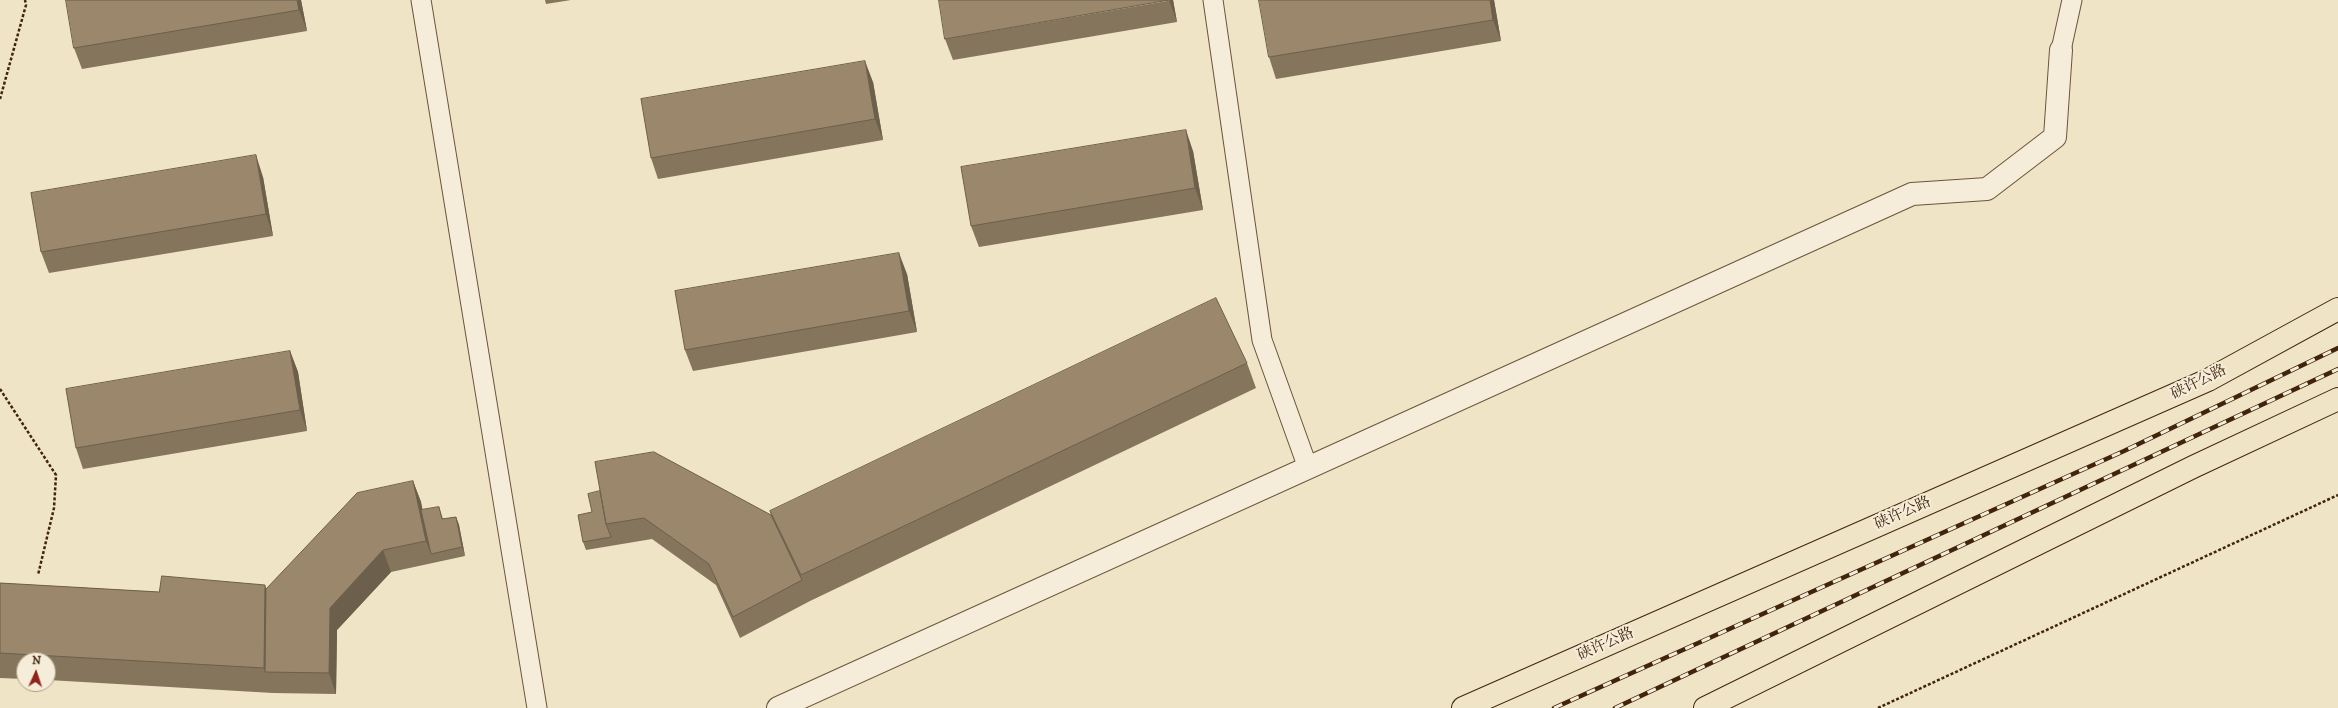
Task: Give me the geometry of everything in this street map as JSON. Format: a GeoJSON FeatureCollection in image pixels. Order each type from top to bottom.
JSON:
{"type":"FeatureCollection","features":[{"type":"Feature","properties":{"kind":"highway","name":"硖许公路"},"geometry":{"type":"LineString","coordinates":[[1462,708],[2208,380],[2338,309]]}},
{"type":"Feature","properties":{"kind":"highway"},"geometry":{"type":"LineString","coordinates":[[1705,708],[2193,467],[2338,399]]}},
{"type":"Feature","properties":{"kind":"street"},"geometry":{"type":"LineString","coordinates":[[778,708],[1912,194],[1987,189],[2055,137],[2061,50]]}},
{"type":"Feature","properties":{"kind":"lane"},"geometry":{"type":"LineString","coordinates":[[421,0],[537,708]]}},
{"type":"Feature","properties":{"kind":"lane"},"geometry":{"type":"LineString","coordinates":[[1213,0],[1262,340],[1308,468]]}},
{"type":"Feature","properties":{"kind":"lane"},"geometry":{"type":"LineString","coordinates":[[2061,50],[2072,0]]}},
{"type":"Feature","properties":{"kind":"path"},"geometry":{"type":"LineString","coordinates":[[0,100],[26,5],[25,0]]}},
{"type":"Feature","properties":{"kind":"path"},"geometry":{"type":"LineString","coordinates":[[0,389],[56,474],[54,508],[38,575]]}},
{"type":"Feature","properties":{"kind":"path"},"geometry":{"type":"LineString","coordinates":[[1878,708],[2338,494]]}},
{"type":"Feature","properties":{"kind":"building"},"geometry":{"type":"Polygon","coordinates":[[[66,0],[297,0],[299,10],[74,48],[66,0]]]}},
{"type":"Feature","properties":{"kind":"building"},"geometry":{"type":"Polygon","coordinates":[[[939,0],[1169,0],[945,39],[939,0]]]}},
{"type":"Feature","properties":{"kind":"building"},"geometry":{"type":"Polygon","coordinates":[[[1259,0],[1490,0],[1493,20],[1269,57],[1259,0]]]}},
{"type":"Feature","properties":{"kind":"building"},"geometry":{"type":"Polygon","coordinates":[[[865,61],[875,119],[651,158],[641,99],[865,61]]]}},
{"type":"Feature","properties":{"kind":"building"},"geometry":{"type":"Polygon","coordinates":[[[1186,130],[1195,188],[971,226],[961,167],[1186,130]]]}},
{"type":"Feature","properties":{"kind":"building"},"geometry":{"type":"Polygon","coordinates":[[[256,155],[266,214],[41,252],[31,193],[256,155]]]}},
{"type":"Feature","properties":{"kind":"building"},"geometry":{"type":"Polygon","coordinates":[[[899,253],[909,311],[685,350],[675,291],[899,253]]]}},
{"type":"Feature","properties":{"kind":"building"},"geometry":{"type":"Polygon","coordinates":[[[1216,298],[1247,363],[801,575],[770,511],[1216,298]]]}},
{"type":"Feature","properties":{"kind":"building"},"geometry":{"type":"Polygon","coordinates":[[[290,351],[300,410],[76,448],[66,389],[290,351]]]}},
{"type":"Feature","properties":{"kind":"building"},"geometry":{"type":"Polygon","coordinates":[[[654,452],[771,515],[802,580],[733,617],[709,564],[644,518],[606,524],[595,462],[654,452]]]}},
{"type":"Feature","properties":{"kind":"building"},"geometry":{"type":"Polygon","coordinates":[[[413,481],[426,541],[383,550],[330,608],[329,673],[265,672],[266,589],[357,493],[413,481]]]}},
{"type":"Feature","properties":{"kind":"building"},"geometry":{"type":"Polygon","coordinates":[[[600,491],[606,524],[611,537],[583,542],[578,515],[592,512],[588,494],[600,491]]]}},
{"type":"Feature","properties":{"kind":"building"},"geometry":{"type":"Polygon","coordinates":[[[439,507],[442,519],[456,517],[462,547],[431,554],[421,510],[439,507]]]}},
{"type":"Feature","properties":{"kind":"building"},"geometry":{"type":"Polygon","coordinates":[[[162,576],[265,585],[264,668],[56,656],[56,652],[0,653],[0,583],[159,592],[162,576]]]}},
{"type":"Feature","properties":{"kind":"railway"},"geometry":{"type":"LineString","coordinates":[[1554,708],[2124,451],[2338,348]]}},
{"type":"Feature","properties":{"kind":"railway"},"geometry":{"type":"LineString","coordinates":[[1615,708],[2338,369]]}}]}
